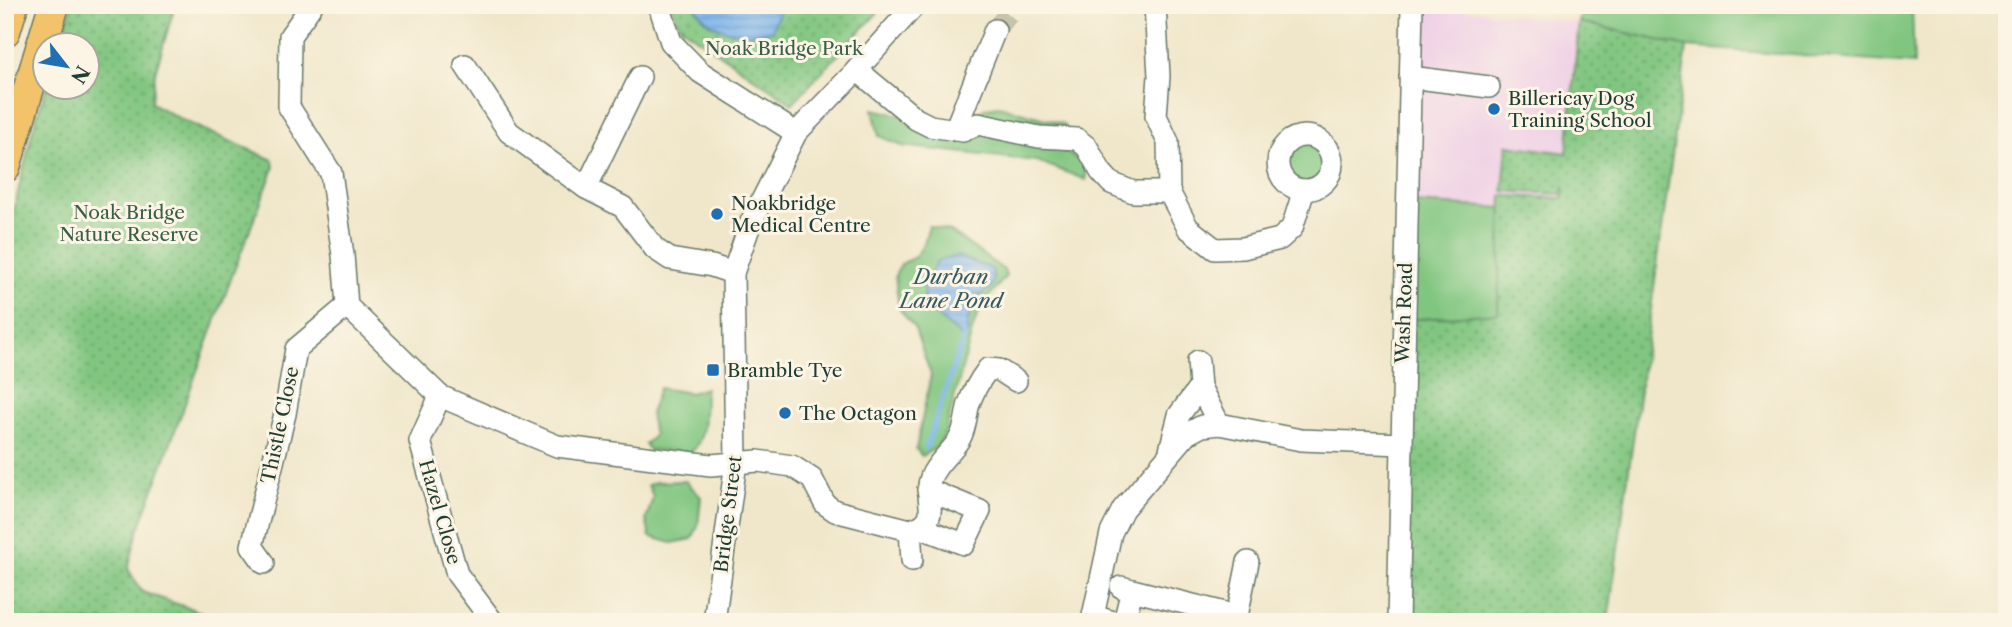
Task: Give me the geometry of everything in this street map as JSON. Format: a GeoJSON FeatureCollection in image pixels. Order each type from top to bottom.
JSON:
{"type":"FeatureCollection","features":[{"type":"Feature","properties":{"kind":"highway"},"geometry":{"type":"LineString","coordinates":[[5,31],[13,5]]}},
{"type":"Feature","properties":{"kind":"highway"},"geometry":{"type":"LineString","coordinates":[[5,167],[54,5]]}},
{"type":"Feature","properties":{"kind":"street"},"geometry":{"type":"LineString","coordinates":[[313,5],[290,36],[289,107],[331,173],[343,255],[347,306],[440,396],[557,446],[711,465],[758,461],[792,466],[812,479],[825,504],[835,511],[915,528],[964,544],[981,511],[928,490]]}},
{"type":"Feature","properties":{"kind":"street"},"geometry":{"type":"LineString","coordinates":[[659,5],[671,42],[700,72],[744,102],[796,132]]}},
{"type":"Feature","properties":{"kind":"street","name":"Bridge Street"},"geometry":{"type":"LineString","coordinates":[[714,622],[736,462],[733,273],[751,222],[796,132],[857,70],[915,5]]}},
{"type":"Feature","properties":{"kind":"street"},"geometry":{"type":"LineString","coordinates":[[1156,5],[1159,76],[1156,116],[1167,142],[1169,192],[1188,228],[1215,249],[1243,248],[1280,239],[1292,228],[1304,190]]}},
{"type":"Feature","properties":{"kind":"street","name":"Wash Road"},"geometry":{"type":"LineString","coordinates":[[1398,622],[1412,5]]}},
{"type":"Feature","properties":{"kind":"street"},"geometry":{"type":"LineString","coordinates":[[956,130],[995,30]]}},
{"type":"Feature","properties":{"kind":"street"},"geometry":{"type":"LineString","coordinates":[[465,65],[509,132],[586,188],[623,206],[655,249],[670,259],[712,266],[733,273]]}},
{"type":"Feature","properties":{"kind":"street"},"geometry":{"type":"LineString","coordinates":[[857,70],[916,119],[930,126],[963,131],[978,124],[1039,137],[1077,139],[1087,147],[1101,172],[1111,183],[1133,192],[1169,192]]}},
{"type":"Feature","properties":{"kind":"street"},"geometry":{"type":"LineString","coordinates":[[586,188],[640,77]]}},
{"type":"Feature","properties":{"kind":"street"},"geometry":{"type":"LineString","coordinates":[[1410,77],[1489,87]]}},
{"type":"Feature","properties":{"kind":"street","name":"Thistle Close"},"geometry":{"type":"LineString","coordinates":[[264,563],[252,547],[285,414],[296,349],[347,306]]}},
{"type":"Feature","properties":{"kind":"street"},"geometry":{"type":"LineString","coordinates":[[1198,361],[1200,387],[1219,424]]}},
{"type":"Feature","properties":{"kind":"street"},"geometry":{"type":"LineString","coordinates":[[915,528],[922,526],[931,515],[932,502],[928,490],[932,476],[954,449],[962,434],[977,383],[988,369],[999,370],[1016,381]]}},
{"type":"Feature","properties":{"kind":"street"},"geometry":{"type":"LineString","coordinates":[[1168,455],[1179,415],[1200,387]]}},
{"type":"Feature","properties":{"kind":"street","name":"Hazel Close"},"geometry":{"type":"LineString","coordinates":[[440,396],[420,441],[457,574],[493,622]]}},
{"type":"Feature","properties":{"kind":"street"},"geometry":{"type":"LineString","coordinates":[[1114,622],[1093,616],[1111,533],[1123,509],[1187,434],[1202,426],[1219,424],[1301,440],[1402,444]]}},
{"type":"Feature","properties":{"kind":"street"},"geometry":{"type":"LineString","coordinates":[[912,560],[915,528]]}},
{"type":"Feature","properties":{"kind":"street"},"geometry":{"type":"LineString","coordinates":[[1102,582],[1237,616],[1248,562]]}},
{"type":"Feature","properties":{"kind":"street"},"geometry":{"type":"LineString","coordinates":[[1124,622],[1132,590]]}},
{"type":"Feature","properties":{"kind":"shaded area","name":"Billericay Dog Training School"},"geometry":{"type":"Polygon","coordinates":[[[1423,5],[1579,22],[1563,198],[1503,196],[1502,208],[1411,203],[1423,5]]]}},
{"type":"Feature","properties":{"kind":"green space","name":"Noak Bridge Nature Reserve"},"geometry":{"type":"Polygon","coordinates":[[[72,5],[175,5],[155,73],[151,103],[184,121],[273,160],[274,168],[137,534],[128,569],[142,592],[230,622],[5,622],[5,247],[42,102],[102,102],[102,32],[63,32],[72,5]]]}},
{"type":"Feature","properties":{"kind":"green space","name":"Noak Bridge Park"},"geometry":{"type":"Polygon","coordinates":[[[671,5],[885,5],[792,104],[680,26],[671,5]]]}},
{"type":"Feature","properties":{"kind":"green space"},"geometry":{"type":"Polygon","coordinates":[[[1582,5],[1912,5],[1914,64],[1687,47],[1579,22],[1582,5]]]}},
{"type":"Feature","properties":{"kind":"green space"},"geometry":{"type":"Polygon","coordinates":[[[1579,22],[1687,47],[1608,622],[1393,622],[1407,320],[1498,313],[1502,196],[1563,198],[1564,186],[1562,194],[1503,191],[1507,145],[1567,153],[1579,22]]]}},
{"type":"Feature","properties":{"kind":"green space"},"geometry":{"type":"Polygon","coordinates":[[[999,106],[1064,124],[1066,132],[975,115],[986,108],[999,106]]]}},
{"type":"Feature","properties":{"kind":"green space"},"geometry":{"type":"Polygon","coordinates":[[[873,109],[1061,147],[1085,165],[1086,180],[1037,161],[902,146],[879,136],[873,109]]]}},
{"type":"Feature","properties":{"kind":"green space"},"geometry":{"type":"Polygon","coordinates":[[[1305,136],[1324,144],[1332,163],[1324,182],[1305,190],[1286,182],[1278,163],[1286,144],[1305,136]]]}},
{"type":"Feature","properties":{"kind":"green space"},"geometry":{"type":"Polygon","coordinates":[[[1411,203],[1502,208],[1498,314],[1407,320],[1411,203]]]}},
{"type":"Feature","properties":{"kind":"green space"},"geometry":{"type":"Polygon","coordinates":[[[929,226],[951,232],[1004,270],[1006,276],[982,305],[974,324],[945,433],[937,447],[922,456],[916,449],[931,375],[915,329],[899,308],[895,276],[901,264],[915,257],[924,244],[929,226]]]}},
{"type":"Feature","properties":{"kind":"green space"},"geometry":{"type":"Polygon","coordinates":[[[659,388],[691,393],[705,388],[702,431],[700,440],[691,452],[649,450],[645,444],[654,436],[650,414],[659,388]]]}},
{"type":"Feature","properties":{"kind":"green space"},"geometry":{"type":"Polygon","coordinates":[[[686,481],[701,497],[698,526],[692,539],[672,543],[650,537],[646,520],[653,497],[648,485],[656,482],[686,481]]]}},
{"type":"Feature","properties":{"kind":"water"},"geometry":{"type":"Polygon","coordinates":[[[695,5],[782,5],[772,31],[751,34],[718,28],[701,15],[695,5]]]}},
{"type":"Feature","properties":{"kind":"water","name":"Durban Lane Pond"},"geometry":{"type":"Polygon","coordinates":[[[957,256],[992,269],[993,277],[992,286],[973,305],[967,335],[961,336],[925,307],[923,286],[937,261],[957,256]]]}},
{"type":"Feature","properties":{"kind":"waterway"},"geometry":{"type":"LineString","coordinates":[[926,448],[964,336]]}},
{"type":"Feature","properties":{"kind":"tunnel"},"geometry":{"type":"LineString","coordinates":[[995,30],[1016,5]]}},
{"type":"Feature","properties":{"kind":"place","name":"Billericay Dog Training School"},"geometry":{"type":"Point","coordinates":[1494,109]}},
{"type":"Feature","properties":{"kind":"place","name":"Noakbridge Medical Centre"},"geometry":{"type":"Point","coordinates":[717,214]}},
{"type":"Feature","properties":{"kind":"place","name":"Bramble Tye"},"geometry":{"type":"Point","coordinates":[713,370]}},
{"type":"Feature","properties":{"kind":"place","name":"The Octagon"},"geometry":{"type":"Point","coordinates":[785,413]}}]}
